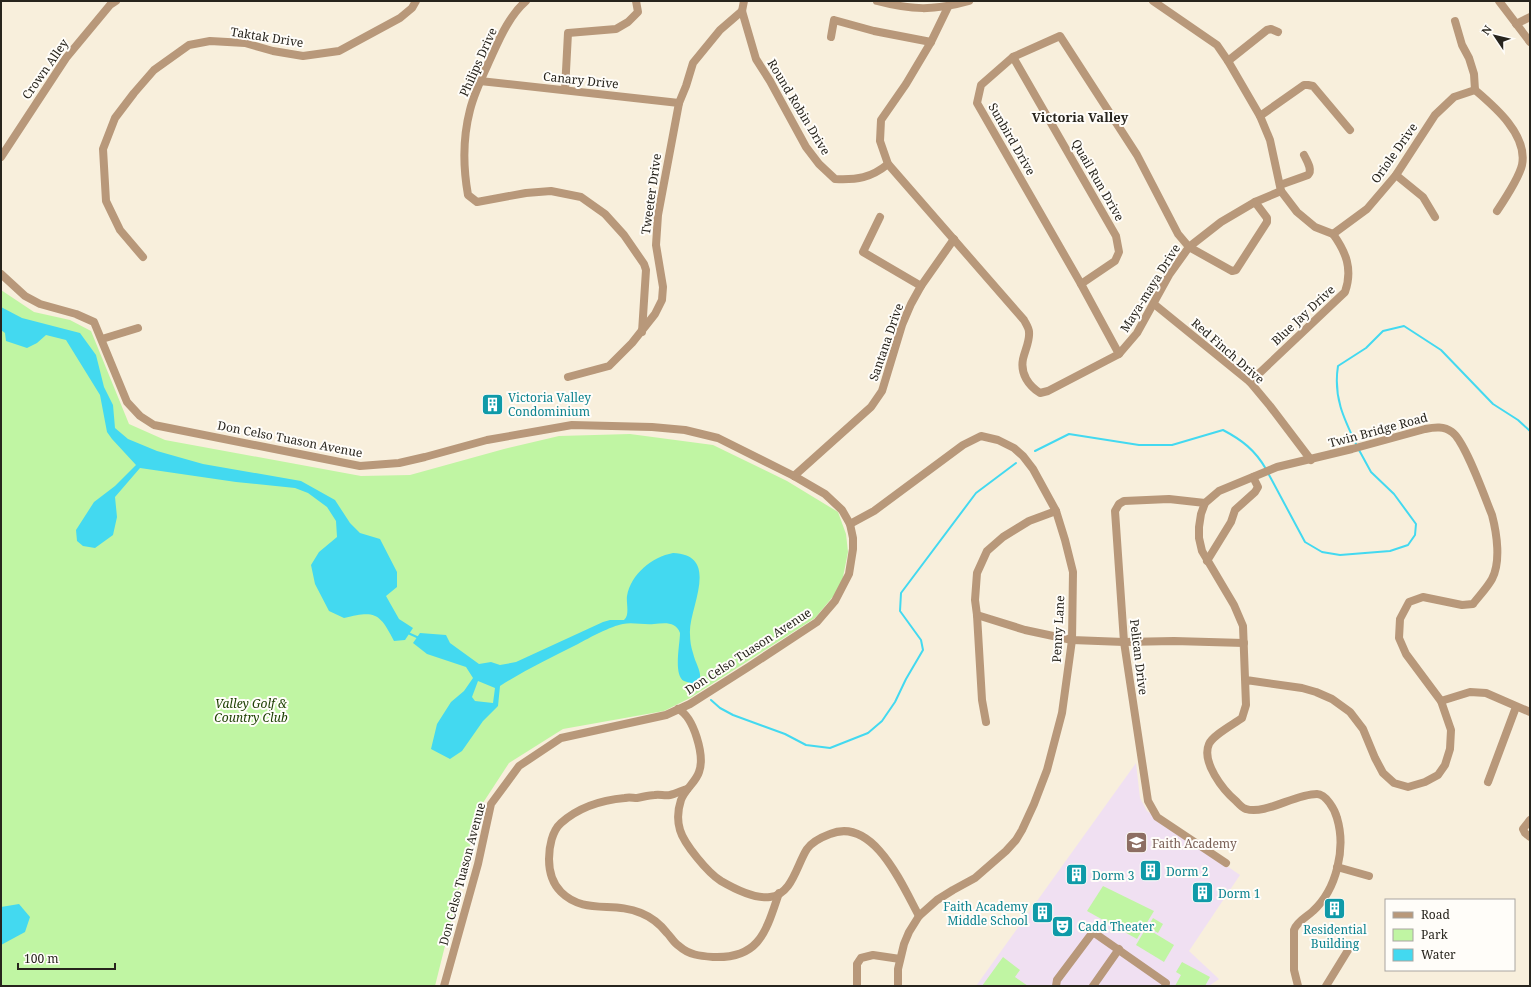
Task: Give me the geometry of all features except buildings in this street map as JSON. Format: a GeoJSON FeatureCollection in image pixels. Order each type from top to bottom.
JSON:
{"type":"FeatureCollection","features":[{"type":"Feature","properties":{"kind":"street","name":"Crown Alley"},"geometry":{"type":"LineString","coordinates":[[1,156],[66,58],[110,5],[116,1]]}},
{"type":"Feature","properties":{"kind":"street","name":"Taktak Drive"},"geometry":{"type":"LineString","coordinates":[[142,257],[120,230],[106,201],[103,149],[115,118],[154,70],[189,45],[210,41],[245,43],[273,51],[303,56],[339,51],[400,18],[412,8],[416,1]]}},
{"type":"Feature","properties":{"kind":"street","name":"Philips Drive"},"geometry":{"type":"LineString","coordinates":[[526,1],[521,5],[500,37],[480,81],[470,109],[465,139],[464,177],[468,195],[477,202],[526,193],[551,191],[581,197],[605,214],[624,235],[644,264],[646,270],[642,332]]}},
{"type":"Feature","properties":{"kind":"street"},"geometry":{"type":"LineString","coordinates":[[565,90],[568,33],[616,29],[628,22],[638,12],[636,1]]}},
{"type":"Feature","properties":{"kind":"street","name":"Round Robin Drive"},"geometry":{"type":"LineString","coordinates":[[744,1],[742,12],[756,59],[770,81],[806,147],[819,164],[835,179],[852,180],[876,173],[888,164]]}},
{"type":"Feature","properties":{"kind":"street"},"geometry":{"type":"LineString","coordinates":[[877,1],[913,8],[948,7],[969,1]]}},
{"type":"Feature","properties":{"kind":"street"},"geometry":{"type":"LineString","coordinates":[[1153,1],[1216,45],[1228,60],[1260,116],[1270,140],[1280,188],[1297,212],[1315,227],[1333,234]]}},
{"type":"Feature","properties":{"kind":"street"},"geometry":{"type":"LineString","coordinates":[[1499,1],[1530,42]]}},
{"type":"Feature","properties":{"kind":"street"},"geometry":{"type":"LineString","coordinates":[[888,164],[880,141],[881,120],[906,84],[931,42],[948,7]]}},
{"type":"Feature","properties":{"kind":"street","name":"Tweeter Drive"},"geometry":{"type":"LineString","coordinates":[[568,377],[609,366],[642,332],[655,314],[662,300],[663,287],[656,245],[658,215],[679,103],[693,63],[723,28],[742,12]]}},
{"type":"Feature","properties":{"kind":"street"},"geometry":{"type":"LineString","coordinates":[[1516,24],[1530,16]]}},
{"type":"Feature","properties":{"kind":"street"},"geometry":{"type":"LineString","coordinates":[[831,37],[834,20],[874,31],[931,42]]}},
{"type":"Feature","properties":{"kind":"street"},"geometry":{"type":"LineString","coordinates":[[1455,21],[1462,45],[1469,58],[1475,90],[1502,114],[1514,131],[1522,150],[1522,165],[1505,199],[1497,211]]}},
{"type":"Feature","properties":{"kind":"street"},"geometry":{"type":"LineString","coordinates":[[723,28],[735,25],[747,27]]}},
{"type":"Feature","properties":{"kind":"street"},"geometry":{"type":"LineString","coordinates":[[1228,60],[1267,30],[1271,29],[1278,32]]}},
{"type":"Feature","properties":{"kind":"street","name":"Sunbird Drive"},"geometry":{"type":"LineString","coordinates":[[1119,354],[1081,284],[977,103],[981,85],[1013,57],[1060,36],[1137,156],[1178,234],[1189,247]]}},
{"type":"Feature","properties":{"kind":"street","name":"Quail Run Drive"},"geometry":{"type":"LineString","coordinates":[[1013,57],[1116,236],[1119,252],[1115,261],[1081,284]]}},
{"type":"Feature","properties":{"kind":"street","name":"Canary Drive"},"geometry":{"type":"LineString","coordinates":[[480,81],[679,103]]}},
{"type":"Feature","properties":{"kind":"street"},"geometry":{"type":"LineString","coordinates":[[1260,116],[1304,85],[1308,85],[1313,86],[1350,130]]}},
{"type":"Feature","properties":{"kind":"street","name":"Oriole Drive"},"geometry":{"type":"LineString","coordinates":[[1333,234],[1367,209],[1396,175],[1435,115],[1454,97],[1475,90]]}},
{"type":"Feature","properties":{"kind":"street","name":"Maya-maya Drive"},"geometry":{"type":"LineString","coordinates":[[888,164],[1012,305],[1030,330],[1029,340],[1022,361],[1025,377],[1031,387],[1040,393],[1048,391],[1119,354],[1137,333],[1169,275],[1189,247],[1221,222],[1280,188],[1308,175],[1310,170],[1304,156]]}},
{"type":"Feature","properties":{"kind":"street"},"geometry":{"type":"LineString","coordinates":[[1396,175],[1423,197],[1435,217]]}},
{"type":"Feature","properties":{"kind":"street"},"geometry":{"type":"LineString","coordinates":[[1189,247],[1232,271],[1236,270],[1267,222],[1267,218],[1255,202]]}},
{"type":"Feature","properties":{"kind":"street"},"geometry":{"type":"LineString","coordinates":[[880,217],[863,252],[921,286]]}},
{"type":"Feature","properties":{"kind":"street","name":"Blue Jay Drive"},"geometry":{"type":"LineString","coordinates":[[1250,382],[1345,292],[1349,280],[1346,258],[1343,248],[1333,234]]}},
{"type":"Feature","properties":{"kind":"street","name":"Santana Drive"},"geometry":{"type":"LineString","coordinates":[[794,476],[871,407],[882,391],[902,325],[911,304],[921,286],[954,239]]}},
{"type":"Feature","properties":{"kind":"street","name":"Don Celso Tuason Avenue"},"geometry":{"type":"LineString","coordinates":[[1,274],[25,296],[40,304],[76,314],[94,322],[127,402],[140,416],[154,425],[360,466],[399,463],[487,440],[572,425],[652,427],[685,430],[718,438],[794,476],[825,494],[842,510],[850,524],[853,538],[853,549],[849,574],[835,601],[817,622],[690,704],[666,715],[561,738],[519,766],[491,804],[478,864],[444,986]]}},
{"type":"Feature","properties":{"kind":"street","name":"Red Finch Drive"},"geometry":{"type":"LineString","coordinates":[[1154,304],[1250,382],[1270,406],[1310,460]]}},
{"type":"Feature","properties":{"kind":"street"},"geometry":{"type":"LineString","coordinates":[[102,339],[138,328]]}},
{"type":"Feature","properties":{"kind":"street","name":"Twin Bridge Road"},"geometry":{"type":"LineString","coordinates":[[1205,503],[1219,491],[1277,467],[1310,460],[1436,427],[1452,432],[1462,444],[1492,515],[1495,527],[1498,556],[1492,578],[1473,604],[1462,605],[1423,597],[1409,602],[1400,619],[1399,638],[1406,654],[1441,701],[1451,730],[1450,749],[1445,765],[1438,775],[1425,782],[1408,787],[1394,783],[1383,773],[1363,729],[1350,712],[1332,699],[1302,688],[1246,680]]}},
{"type":"Feature","properties":{"kind":"street","name":"Penny Lane"},"geometry":{"type":"LineString","coordinates":[[850,524],[874,511],[963,445],[981,436],[998,440],[1014,448],[1023,456],[1033,469],[1056,511],[1073,572],[1072,640],[1062,713],[1046,770],[1034,804],[1022,830],[1016,840],[1006,851],[974,878],[937,900],[919,916],[909,932],[900,959],[898,986]]}},
{"type":"Feature","properties":{"kind":"street"},"geometry":{"type":"LineString","coordinates":[[1207,561],[1235,510],[1255,492],[1258,487],[1255,476]]}},
{"type":"Feature","properties":{"kind":"street","name":"Pelican Drive"},"geometry":{"type":"LineString","coordinates":[[1205,503],[1169,499],[1124,501],[1119,504],[1115,510],[1124,642],[1148,801],[1157,817],[1226,863]]}},
{"type":"Feature","properties":{"kind":"street"},"geometry":{"type":"LineString","coordinates":[[1205,503],[1201,514],[1199,538],[1207,561],[1234,605],[1243,626],[1246,680],[1246,704],[1242,718],[1209,743],[1207,753],[1214,776],[1230,796],[1245,809],[1255,810],[1294,798],[1318,794],[1326,798],[1337,817],[1341,844],[1337,867],[1329,891],[1314,910],[1296,926],[1294,930],[1294,970],[1298,986]]}},
{"type":"Feature","properties":{"kind":"street"},"geometry":{"type":"LineString","coordinates":[[986,722],[982,700],[975,600],[977,573],[987,551],[1003,537],[1029,521],[1056,511]]}},
{"type":"Feature","properties":{"kind":"street"},"geometry":{"type":"LineString","coordinates":[[977,615],[1025,630],[1072,640],[1244,643]]}},
{"type":"Feature","properties":{"kind":"street"},"geometry":{"type":"LineString","coordinates":[[1441,701],[1470,692],[1486,693],[1530,712]]}},
{"type":"Feature","properties":{"kind":"street"},"geometry":{"type":"LineString","coordinates":[[1488,782],[1516,707]]}},
{"type":"Feature","properties":{"kind":"street"},"geometry":{"type":"LineString","coordinates":[[678,709],[683,712],[697,736],[700,747],[699,772],[687,788],[679,807],[678,818],[680,829],[684,839],[706,867],[719,880],[734,889],[754,895],[770,897],[779,894],[794,877],[808,848],[820,838],[832,833],[844,831],[859,834],[876,846],[900,879],[919,916]]}},
{"type":"Feature","properties":{"kind":"street"},"geometry":{"type":"LineString","coordinates":[[687,788],[669,795],[625,798],[588,805],[560,823],[550,846],[550,869],[553,881],[569,900],[580,904],[629,909],[640,912],[654,920],[678,946],[692,954],[722,957],[739,955],[750,949],[762,938],[768,926],[779,894]]}},
{"type":"Feature","properties":{"kind":"street"},"geometry":{"type":"LineString","coordinates":[[1528,822],[1523,829],[1530,837]]}},
{"type":"Feature","properties":{"kind":"street"},"geometry":{"type":"LineString","coordinates":[[1337,867],[1369,876]]}},
{"type":"Feature","properties":{"kind":"street"},"geometry":{"type":"LineString","coordinates":[[1056,986],[1057,980],[1093,932],[1166,983],[1165,986]]}},
{"type":"Feature","properties":{"kind":"street"},"geometry":{"type":"LineString","coordinates":[[1326,986],[1350,947]]}},
{"type":"Feature","properties":{"kind":"street"},"geometry":{"type":"LineString","coordinates":[[1093,986],[1119,949]]}},
{"type":"Feature","properties":{"kind":"street"},"geometry":{"type":"LineString","coordinates":[[857,986],[857,964],[858,960],[861,958],[873,955],[900,959]]}},
{"type":"Feature","properties":{"kind":"shaded area","name":"Faith Academy"},"geometry":{"type":"Polygon","coordinates":[[[1136,763],[1140,798],[1147,811],[1240,875],[1189,951],[1219,979],[1209,986],[976,986],[1136,763]]]}},
{"type":"Feature","properties":{"kind":"green space","name":"Valley Golf & Country Club"},"geometry":{"type":"Polygon","coordinates":[[[1,290],[34,312],[70,320],[91,331],[129,424],[165,440],[361,476],[410,475],[504,449],[559,436],[630,434],[713,445],[787,481],[838,512],[846,534],[848,552],[841,587],[815,618],[690,698],[664,711],[563,729],[509,763],[479,809],[435,986],[1,986],[1,290]]]}},
{"type":"Feature","properties":{"kind":"green space"},"geometry":{"type":"Polygon","coordinates":[[[1103,886],[1154,911],[1137,939],[1087,911],[1103,886]]]}},
{"type":"Feature","properties":{"kind":"green space"},"geometry":{"type":"Polygon","coordinates":[[[1153,918],[1163,924],[1158,933],[1148,927],[1153,918]]]}},
{"type":"Feature","properties":{"kind":"green space"},"geometry":{"type":"Polygon","coordinates":[[[1146,928],[1174,945],[1164,962],[1136,945],[1146,928]]]}},
{"type":"Feature","properties":{"kind":"green space"},"geometry":{"type":"Polygon","coordinates":[[[1003,957],[1020,970],[1015,977],[1028,986],[982,986],[1003,957]]]}},
{"type":"Feature","properties":{"kind":"green space"},"geometry":{"type":"Polygon","coordinates":[[[1182,962],[1210,977],[1205,986],[1175,986],[1181,975],[1176,972],[1182,962]]]}},
{"type":"Feature","properties":{"kind":"water"},"geometry":{"type":"Polygon","coordinates":[[[1,307],[22,318],[80,333],[96,355],[104,387],[113,405],[115,428],[128,439],[157,451],[203,464],[301,481],[335,500],[350,523],[360,533],[380,539],[397,572],[397,587],[386,596],[399,619],[413,628],[405,640],[394,641],[385,624],[380,619],[370,614],[344,618],[329,611],[315,584],[311,565],[319,552],[337,537],[336,521],[327,507],[308,493],[295,488],[236,482],[140,468],[115,497],[117,517],[113,535],[95,548],[83,546],[77,541],[76,530],[94,502],[115,486],[136,465],[107,432],[100,395],[66,340],[46,335],[37,343],[27,348],[6,341],[5,333],[1,330],[1,307]]]}},
{"type":"Feature","properties":{"kind":"water"},"geometry":{"type":"Polygon","coordinates":[[[673,553],[688,556],[696,563],[699,573],[699,585],[691,623],[690,642],[694,658],[700,672],[699,685],[684,681],[679,673],[678,659],[680,633],[676,626],[666,623],[623,624],[612,627],[594,636],[529,669],[500,686],[498,706],[483,721],[462,751],[450,759],[431,749],[437,724],[451,702],[464,691],[473,678],[466,667],[427,654],[413,643],[420,633],[446,635],[450,643],[479,664],[491,662],[500,665],[516,662],[603,622],[610,620],[624,620],[627,615],[627,596],[633,581],[650,563],[665,555],[673,553]],[[478,681],[472,697],[475,701],[493,703],[495,688],[478,681]]]}},
{"type":"Feature","properties":{"kind":"water"},"geometry":{"type":"Polygon","coordinates":[[[19,904],[30,917],[25,932],[1,945],[1,907],[19,904]]]}},
{"type":"Feature","properties":{"kind":"waterway"},"geometry":{"type":"LineString","coordinates":[[1357,446],[1344,417],[1338,398],[1338,366],[1366,348],[1383,331],[1404,326],[1441,350],[1493,404],[1518,420],[1530,431]]}},
{"type":"Feature","properties":{"kind":"waterway"},"geometry":{"type":"LineString","coordinates":[[1035,451],[1069,434],[1139,445],[1172,445],[1223,430],[1248,446],[1266,469]]}},
{"type":"Feature","properties":{"kind":"waterway"},"geometry":{"type":"LineString","coordinates":[[1268,473],[1305,542],[1322,552],[1340,555],[1390,551],[1408,545],[1415,535],[1416,524],[1394,494],[1371,472],[1359,450]]}},
{"type":"Feature","properties":{"kind":"waterway"},"geometry":{"type":"LineString","coordinates":[[711,700],[720,708],[733,715],[785,734],[806,745],[830,748],[868,733],[882,721],[895,702],[906,679],[923,650],[921,640],[900,611],[901,593],[976,493],[1016,463]]}},
{"type":"Feature","properties":{"kind":"waterway"},"geometry":{"type":"LineString","coordinates":[[408,633],[419,638]]}},
{"type":"Feature","properties":{"kind":"place","name":"Victoria Valley Condominium"},"geometry":{"type":"Point","coordinates":[492,404]}},
{"type":"Feature","properties":{"kind":"place","name":"Faith Academy"},"geometry":{"type":"Point","coordinates":[1136,843]}},
{"type":"Feature","properties":{"kind":"place","name":"Dorm 2"},"geometry":{"type":"Point","coordinates":[1151,871]}},
{"type":"Feature","properties":{"kind":"place","name":"Dorm 3"},"geometry":{"type":"Point","coordinates":[1076,875]}},
{"type":"Feature","properties":{"kind":"place","name":"Dorm 1"},"geometry":{"type":"Point","coordinates":[1203,893]}},
{"type":"Feature","properties":{"kind":"place","name":"Residential Building"},"geometry":{"type":"Point","coordinates":[1335,908]}},
{"type":"Feature","properties":{"kind":"place","name":"Faith Academy Middle School"},"geometry":{"type":"Point","coordinates":[1043,913]}},
{"type":"Feature","properties":{"kind":"place","name":"Cadd Theater"},"geometry":{"type":"Point","coordinates":[1063,926]}},
{"type":"Feature","properties":{"kind":"district","name":"Victoria Valley"},"geometry":{"type":"Point","coordinates":[1080,117]}}]}
